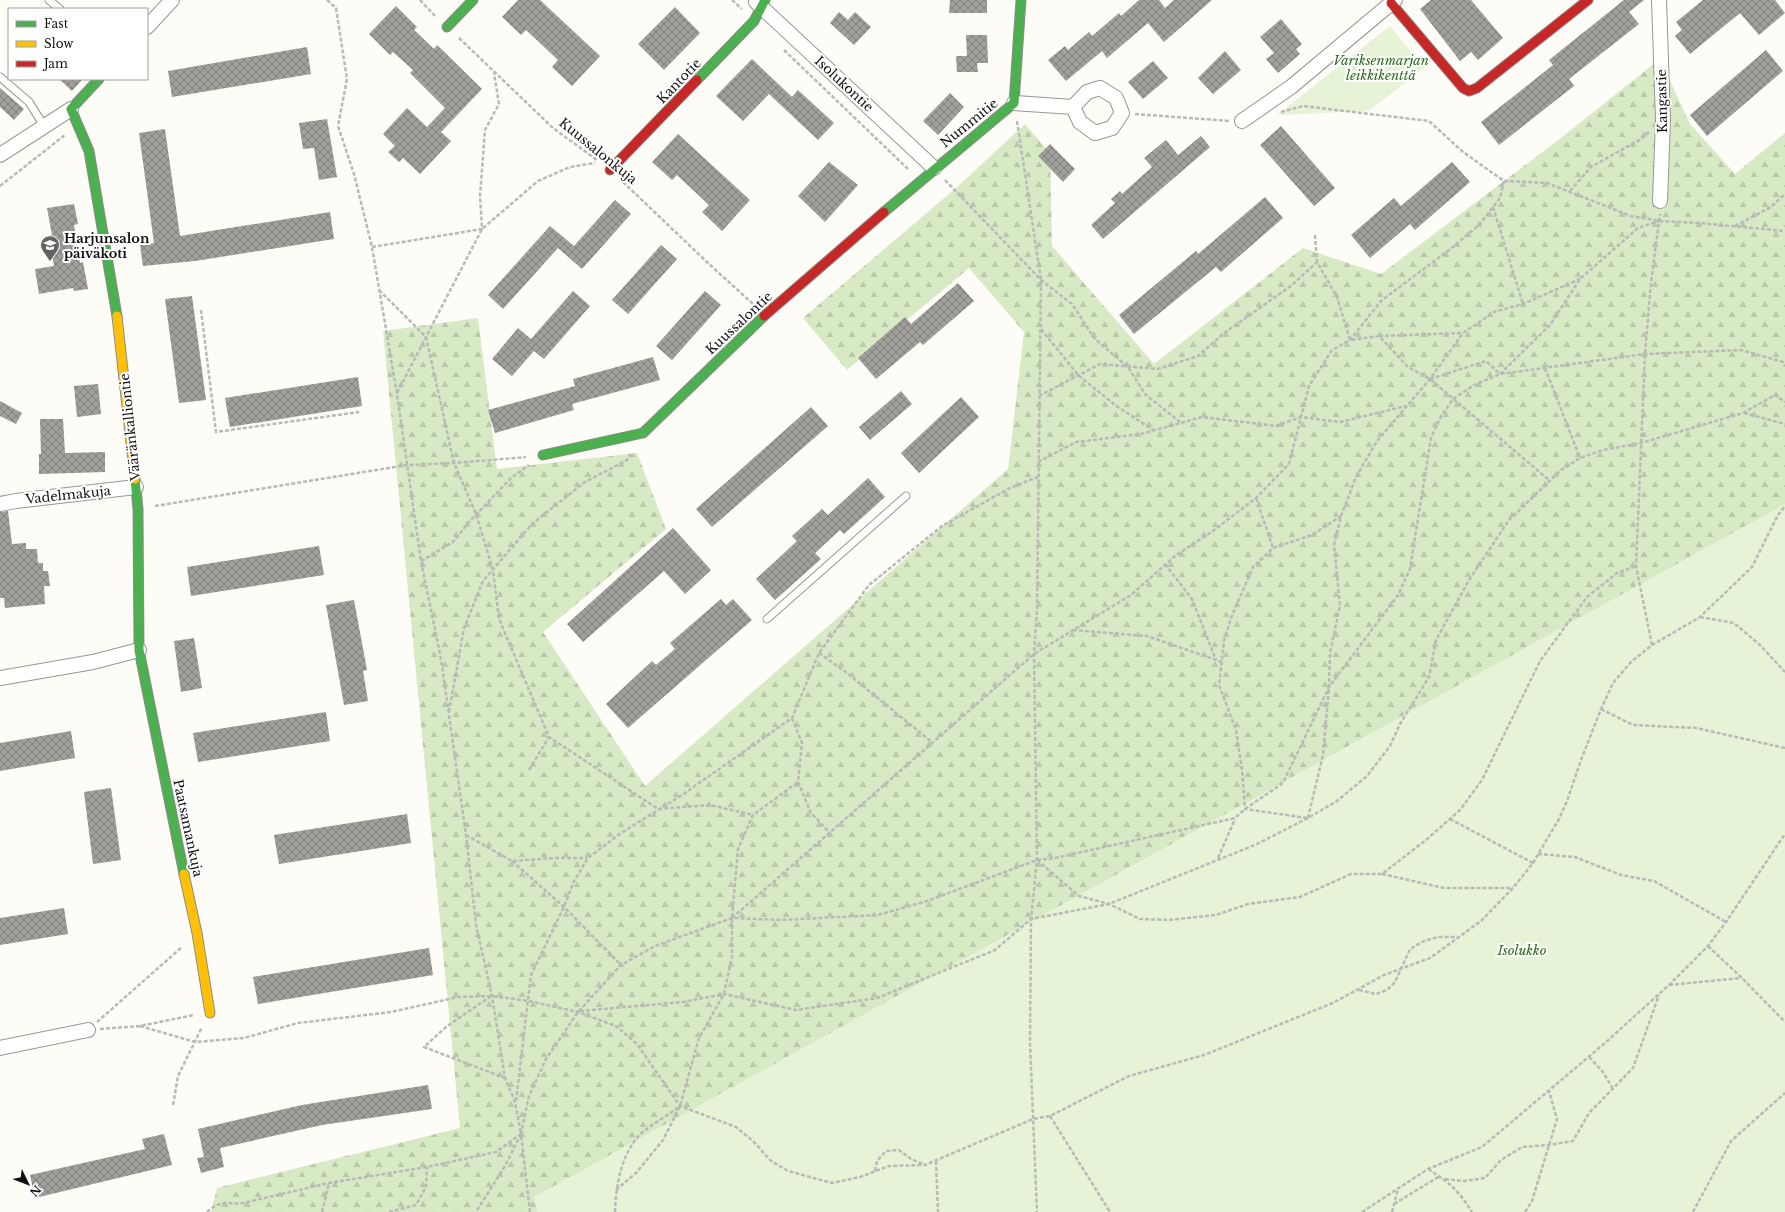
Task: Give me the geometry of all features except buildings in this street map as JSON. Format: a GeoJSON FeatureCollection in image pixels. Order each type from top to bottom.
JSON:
{"type":"FeatureCollection","features":[{"type":"Feature","properties":{"kind":"street"},"geometry":{"type":"LineString","coordinates":[[148,26],[172,0]]}},
{"type":"Feature","properties":{"kind":"street"},"geometry":{"type":"LineString","coordinates":[[447,27],[473,0]]}},
{"type":"Feature","properties":{"kind":"street","name":"Nummitie"},"geometry":{"type":"LineString","coordinates":[[934,168],[1014,103],[1022,0]]}},
{"type":"Feature","properties":{"kind":"street"},"geometry":{"type":"LineString","coordinates":[[1242,121],[1291,87],[1392,1],[1463,88],[1469,91],[1477,88],[1588,0]]}},
{"type":"Feature","properties":{"kind":"street","name":"Kangastie"},"geometry":{"type":"LineString","coordinates":[[1659,0],[1663,120],[1660,202]]}},
{"type":"Feature","properties":{"kind":"street","name":"Kantotie"},"geometry":{"type":"LineString","coordinates":[[610,170],[754,21],[761,2]]}},
{"type":"Feature","properties":{"kind":"street","name":"Isolukontie"},"geometry":{"type":"LineString","coordinates":[[761,2],[934,168]]}},
{"type":"Feature","properties":{"kind":"street"},"geometry":{"type":"LineString","coordinates":[[0,155],[71,109],[98,80]]}},
{"type":"Feature","properties":{"kind":"street"},"geometry":{"type":"LineString","coordinates":[[1100,88],[1116,98],[1122,113],[1112,128],[1095,133],[1080,122],[1073,107],[1087,92],[1100,88]]}},
{"type":"Feature","properties":{"kind":"street"},"geometry":{"type":"LineString","coordinates":[[1014,103],[1073,107]]}},
{"type":"Feature","properties":{"kind":"street","name":"Vääränkalliontie"},"geometry":{"type":"LineString","coordinates":[[71,109],[89,151],[121,338],[136,487],[139,650]]}},
{"type":"Feature","properties":{"kind":"street","name":"Kuussalontie"},"geometry":{"type":"LineString","coordinates":[[543,455],[643,432],[765,315],[934,168]]}},
{"type":"Feature","properties":{"kind":"street","name":"Vadelmakuja"},"geometry":{"type":"LineString","coordinates":[[0,504],[136,487]]}},
{"type":"Feature","properties":{"kind":"street"},"geometry":{"type":"LineString","coordinates":[[0,678],[93,662],[139,650]]}},
{"type":"Feature","properties":{"kind":"street","name":"Paatsamankuja"},"geometry":{"type":"LineString","coordinates":[[139,650],[178,847],[197,933],[210,1012]]}},
{"type":"Feature","properties":{"kind":"street"},"geometry":{"type":"LineString","coordinates":[[0,1048],[88,1030]]}},
{"type":"Feature","properties":{"kind":"lane"},"geometry":{"type":"LineString","coordinates":[[49,0],[59,8]]}},
{"type":"Feature","properties":{"kind":"lane"},"geometry":{"type":"LineString","coordinates":[[0,77],[29,102],[44,126]]}},
{"type":"Feature","properties":{"kind":"lane"},"geometry":{"type":"LineString","coordinates":[[767,619],[906,496]]}},
{"type":"Feature","properties":{"kind":"path"},"geometry":{"type":"LineString","coordinates":[[327,0],[336,8],[347,79],[338,126],[354,174],[372,248],[397,394],[421,561],[441,659],[466,835],[476,925],[492,996],[505,1078],[515,1102],[521,1134],[530,1212]]}},
{"type":"Feature","properties":{"kind":"path","name":"Kuussalonkuja"},"geometry":{"type":"LineString","coordinates":[[420,0],[424,6],[553,128],[599,162],[570,167],[538,181],[482,229]]}},
{"type":"Feature","properties":{"kind":"path"},"geometry":{"type":"LineString","coordinates":[[732,0],[754,21]]}},
{"type":"Feature","properties":{"kind":"path"},"geometry":{"type":"LineString","coordinates":[[783,49],[920,180]]}},
{"type":"Feature","properties":{"kind":"path"},"geometry":{"type":"LineString","coordinates":[[397,394],[482,229],[480,196],[485,130],[499,104],[494,72]]}},
{"type":"Feature","properties":{"kind":"path"},"geometry":{"type":"LineString","coordinates":[[1014,103],[1041,280],[1037,610],[1034,654],[1037,860],[1031,919],[1030,1043],[1037,1212]]}},
{"type":"Feature","properties":{"kind":"path"},"geometry":{"type":"LineString","coordinates":[[1280,112],[1303,106],[1429,121],[1464,152],[1504,181],[1547,183],[1631,216],[1660,221],[1785,231]]}},
{"type":"Feature","properties":{"kind":"path"},"geometry":{"type":"LineString","coordinates":[[1122,113],[1242,121]]}},
{"type":"Feature","properties":{"kind":"path"},"geometry":{"type":"LineString","coordinates":[[1570,191],[1591,167],[1640,139],[1663,120]]}},
{"type":"Feature","properties":{"kind":"path"},"geometry":{"type":"LineString","coordinates":[[0,186],[65,134],[79,126]]}},
{"type":"Feature","properties":{"kind":"path"},"geometry":{"type":"LineString","coordinates":[[934,168],[1041,280],[1072,304],[1095,339],[1128,367],[1145,394],[1180,422]]}},
{"type":"Feature","properties":{"kind":"path","name":"Kuussalonkuja"},"geometry":{"type":"LineString","coordinates":[[610,170],[765,315]]}},
{"type":"Feature","properties":{"kind":"path"},"geometry":{"type":"LineString","coordinates":[[1350,340],[1381,301],[1453,247],[1480,224],[1500,198],[1504,181]]}},
{"type":"Feature","properties":{"kind":"path"},"geometry":{"type":"LineString","coordinates":[[1734,226],[1770,207],[1785,194]]}},
{"type":"Feature","properties":{"kind":"path"},"geometry":{"type":"LineString","coordinates":[[1652,645],[1636,566],[1645,354],[1651,282],[1660,221],[1660,202]]}},
{"type":"Feature","properties":{"kind":"path"},"geometry":{"type":"LineString","coordinates":[[1493,207],[1523,304]]}},
{"type":"Feature","properties":{"kind":"path"},"geometry":{"type":"LineString","coordinates":[[1500,374],[1550,325],[1580,280],[1638,228],[1660,221]]}},
{"type":"Feature","properties":{"kind":"path"},"geometry":{"type":"LineString","coordinates":[[372,248],[482,229]]}},
{"type":"Feature","properties":{"kind":"path"},"geometry":{"type":"LineString","coordinates":[[1315,235],[1317,262],[1337,297],[1350,340]]}},
{"type":"Feature","properties":{"kind":"path"},"geometry":{"type":"LineString","coordinates":[[1039,396],[1100,364],[1158,369],[1198,356],[1223,334],[1292,285],[1317,262]]}},
{"type":"Feature","properties":{"kind":"path"},"geometry":{"type":"LineString","coordinates":[[1308,818],[1323,755],[1329,687],[1330,653],[1340,605],[1334,545],[1341,516],[1356,477],[1377,441],[1430,379],[1463,333],[1494,312],[1523,304],[1580,280]]}},
{"type":"Feature","properties":{"kind":"path"},"geometry":{"type":"LineString","coordinates":[[379,290],[426,337],[454,463],[476,514],[493,570],[499,619],[549,737],[658,809],[710,805],[753,815]]}},
{"type":"Feature","properties":{"kind":"path"},"geometry":{"type":"LineString","coordinates":[[201,310],[216,432],[359,412]]}},
{"type":"Feature","properties":{"kind":"path"},"geometry":{"type":"LineString","coordinates":[[1040,328],[1078,376],[1115,405],[1154,430]]}},
{"type":"Feature","properties":{"kind":"path"},"geometry":{"type":"LineString","coordinates":[[476,1212],[505,1166],[521,1134],[529,1096],[546,1059],[578,1012],[621,965],[655,946],[732,918],[1034,654],[1131,595],[1175,556],[1213,532],[1256,498],[1289,464],[1309,386],[1332,350],[1350,340],[1379,336],[1463,333]]}},
{"type":"Feature","properties":{"kind":"path"},"geometry":{"type":"LineString","coordinates":[[1379,336],[1408,367],[1430,379],[1550,481]]}},
{"type":"Feature","properties":{"kind":"path"},"geometry":{"type":"LineString","coordinates":[[1217,858],[1235,818],[1245,809],[1283,783],[1329,687],[1398,595],[1410,569],[1431,438],[1440,418],[1453,399],[1474,385],[1500,374],[1645,354],[1741,350],[1783,362],[1785,366]]}},
{"type":"Feature","properties":{"kind":"path"},"geometry":{"type":"LineString","coordinates":[[1430,379],[1486,361],[1500,374]]}},
{"type":"Feature","properties":{"kind":"path"},"geometry":{"type":"LineString","coordinates":[[1545,368],[1580,458]]}},
{"type":"Feature","properties":{"kind":"path"},"geometry":{"type":"LineString","coordinates":[[578,1012],[683,1002],[724,994],[796,1010],[877,998],[995,950],[1031,919],[1108,904],[1217,858],[1257,844],[1308,818],[1337,801],[1367,776],[1390,746],[1400,724],[1429,677],[1436,640],[1469,580],[1509,520],[1561,470],[1580,458],[1603,450],[1641,443],[1743,413],[1775,395],[1785,402]]}},
{"type":"Feature","properties":{"kind":"path"},"geometry":{"type":"LineString","coordinates":[[1038,462],[1076,442],[1141,434],[1202,417],[1276,426],[1301,417],[1340,422],[1406,406]]}},
{"type":"Feature","properties":{"kind":"path"},"geometry":{"type":"LineString","coordinates":[[1743,413],[1785,424]]}},
{"type":"Feature","properties":{"kind":"path"},"geometry":{"type":"LineString","coordinates":[[449,714],[464,628],[483,581],[532,524],[585,482],[627,460],[631,453]]}},
{"type":"Feature","properties":{"kind":"path"},"geometry":{"type":"LineString","coordinates":[[148,508],[407,465],[454,463],[543,455]]}},
{"type":"Feature","properties":{"kind":"path"},"geometry":{"type":"LineString","coordinates":[[421,561],[453,542],[476,514],[511,478],[543,455]]}},
{"type":"Feature","properties":{"kind":"path"},"geometry":{"type":"LineString","coordinates":[[515,1102],[529,1001],[531,975],[564,907],[574,882],[588,858],[621,833],[682,795],[792,718],[820,653],[869,585],[936,531],[1010,488],[1038,477]]}},
{"type":"Feature","properties":{"kind":"path"},"geometry":{"type":"LineString","coordinates":[[1256,498],[1273,548]]}},
{"type":"Feature","properties":{"kind":"path"},"geometry":{"type":"LineString","coordinates":[[140,1026],[195,1042],[244,1038],[298,1023],[391,1012],[458,997],[492,996],[529,1001],[578,1012],[616,1026],[637,1044],[680,1106],[736,1127],[753,1141],[772,1161],[788,1171],[832,1183],[860,1177],[889,1166],[925,1165],[1033,1119],[1050,1116],[1129,1076],[1204,1055],[1333,1003],[1384,975],[1430,958],[1458,938],[1481,920],[1513,888],[1533,863],[1567,801],[1581,760],[1613,683],[1631,662],[1652,645],[1700,617],[1752,567],[1778,515],[1785,506]]}},
{"type":"Feature","properties":{"kind":"path"},"geometry":{"type":"LineString","coordinates":[[1245,809],[1242,770],[1236,730],[1219,685],[1224,641],[1231,618],[1253,567],[1273,548],[1312,535],[1341,516]]}},
{"type":"Feature","properties":{"kind":"path"},"geometry":{"type":"LineString","coordinates":[[1165,564],[1192,599],[1216,660]]}},
{"type":"Feature","properties":{"kind":"path"},"geometry":{"type":"LineString","coordinates":[[1382,874],[1426,840],[1460,810],[1482,780],[1540,661],[1587,597],[1617,573],[1636,566]]}},
{"type":"Feature","properties":{"kind":"path"},"geometry":{"type":"LineString","coordinates":[[1700,617],[1734,622],[1760,645],[1785,672]]}},
{"type":"Feature","properties":{"kind":"path"},"geometry":{"type":"LineString","coordinates":[[1073,630],[1148,636],[1222,662]]}},
{"type":"Feature","properties":{"kind":"path"},"geometry":{"type":"LineString","coordinates":[[820,653],[933,743]]}},
{"type":"Feature","properties":{"kind":"path"},"geometry":{"type":"LineString","coordinates":[[1601,709],[1633,725],[1696,728],[1785,748]]}},
{"type":"Feature","properties":{"kind":"path"},"geometry":{"type":"LineString","coordinates":[[792,718],[802,743],[798,782],[811,813],[830,833]]}},
{"type":"Feature","properties":{"kind":"path"},"geometry":{"type":"LineString","coordinates":[[529,770],[549,737]]}},
{"type":"Feature","properties":{"kind":"path"},"geometry":{"type":"LineString","coordinates":[[616,1190],[636,1173],[663,1140],[680,1106],[698,1038],[724,994],[732,956],[732,918],[738,849],[753,815],[798,782]]}},
{"type":"Feature","properties":{"kind":"path"},"geometry":{"type":"LineString","coordinates":[[1245,809],[1308,818]]}},
{"type":"Feature","properties":{"kind":"path"},"geometry":{"type":"LineString","coordinates":[[732,918],[783,920],[878,916],[927,901],[1037,860],[1055,858],[1235,818]]}},
{"type":"Feature","properties":{"kind":"path"},"geometry":{"type":"LineString","coordinates":[[1450,819],[1533,863]]}},
{"type":"Feature","properties":{"kind":"path"},"geometry":{"type":"LineString","coordinates":[[1362,1212],[1428,1169],[1482,1147],[1589,1057],[1669,985],[1708,946],[1726,922],[1785,834]]}},
{"type":"Feature","properties":{"kind":"path"},"geometry":{"type":"LineString","coordinates":[[466,835],[512,861],[564,907],[621,965]]}},
{"type":"Feature","properties":{"kind":"path"},"geometry":{"type":"LineString","coordinates":[[1538,854],[1575,857],[1621,875],[1654,881],[1726,922]]}},
{"type":"Feature","properties":{"kind":"path"},"geometry":{"type":"LineString","coordinates":[[512,861],[555,858],[588,858]]}},
{"type":"Feature","properties":{"kind":"path"},"geometry":{"type":"LineString","coordinates":[[1037,860],[1079,896],[1108,904],[1140,919],[1169,920],[1216,915],[1248,904],[1300,897],[1351,874],[1382,874],[1444,888],[1513,888]]}},
{"type":"Feature","properties":{"kind":"path"},"geometry":{"type":"LineString","coordinates":[[88,1030],[197,933]]}},
{"type":"Feature","properties":{"kind":"path"},"geometry":{"type":"LineString","coordinates":[[1358,989],[1376,994],[1387,990],[1395,982],[1410,949],[1424,941],[1438,938],[1458,938]]}},
{"type":"Feature","properties":{"kind":"path"},"geometry":{"type":"LineString","coordinates":[[1708,946],[1785,1022]]}},
{"type":"Feature","properties":{"kind":"path"},"geometry":{"type":"LineString","coordinates":[[1669,985],[1742,978]]}},
{"type":"Feature","properties":{"kind":"path"},"geometry":{"type":"LineString","coordinates":[[1445,1179],[1464,1181],[1485,1178],[1501,1160],[1522,1147],[1573,1141],[1589,1113],[1634,1068],[1659,994]]}},
{"type":"Feature","properties":{"kind":"path"},"geometry":{"type":"LineString","coordinates":[[492,996],[446,1027],[424,1047],[505,1078]]}},
{"type":"Feature","properties":{"kind":"path"},"geometry":{"type":"LineString","coordinates":[[88,1030],[140,1026],[210,1012]]}},
{"type":"Feature","properties":{"kind":"path"},"geometry":{"type":"LineString","coordinates":[[173,1105],[178,1076],[210,1012]]}},
{"type":"Feature","properties":{"kind":"path"},"geometry":{"type":"LineString","coordinates":[[1589,1057],[1603,1072],[1613,1088]]}},
{"type":"Feature","properties":{"kind":"path"},"geometry":{"type":"LineString","coordinates":[[1525,1212],[1532,1201],[1557,1119],[1549,1091]]}},
{"type":"Feature","properties":{"kind":"path"},"geometry":{"type":"LineString","coordinates":[[1693,1212],[1731,1141],[1785,1093]]}},
{"type":"Feature","properties":{"kind":"path"},"geometry":{"type":"LineString","coordinates":[[614,1212],[616,1190],[624,1158],[636,1138],[680,1106]]}},
{"type":"Feature","properties":{"kind":"path"},"geometry":{"type":"LineString","coordinates":[[1050,1116],[1110,1212]]}},
{"type":"Feature","properties":{"kind":"path"},"geometry":{"type":"LineString","coordinates":[[208,1212],[214,1206],[224,1202],[239,1204],[329,1183],[427,1168],[496,1152],[521,1134]]}},
{"type":"Feature","properties":{"kind":"path"},"geometry":{"type":"LineString","coordinates":[[875,1171],[877,1161],[886,1151],[899,1150],[911,1159],[925,1165]]}},
{"type":"Feature","properties":{"kind":"path"},"geometry":{"type":"LineString","coordinates":[[936,1161],[938,1212]]}},
{"type":"Feature","properties":{"kind":"path"},"geometry":{"type":"LineString","coordinates":[[389,1212],[416,1205],[426,1187],[427,1168]]}},
{"type":"Feature","properties":{"kind":"path"},"geometry":{"type":"LineString","coordinates":[[1428,1169],[1445,1179],[1460,1193],[1472,1212]]}},
{"type":"Feature","properties":{"kind":"path"},"geometry":{"type":"LineString","coordinates":[[1394,1204],[1440,1176]]}},
{"type":"Feature","properties":{"kind":"path"},"geometry":{"type":"LineString","coordinates":[[322,1212],[329,1183]]}},
{"type":"Feature","properties":{"kind":"path"},"geometry":{"type":"LineString","coordinates":[[1392,1212],[1398,1189]]}},
{"type":"Feature","properties":{"kind":"green space","name":"Variksenmarjan leikkikenttä"},"geometry":{"type":"Polygon","coordinates":[[[1390,26],[1424,68],[1369,111],[1277,115],[1390,26]]]}},
{"type":"Feature","properties":{"kind":"green space"},"geometry":{"type":"Polygon","coordinates":[[[1660,59],[1690,124],[1735,174],[1785,133],[1785,1212],[211,1212],[217,1188],[460,1128],[383,331],[478,318],[497,469],[637,453],[666,529],[543,632],[645,786],[1008,469],[1024,332],[969,268],[847,370],[803,318],[955,189],[1025,124],[1050,153],[1052,246],[1154,364],[1303,248],[1381,274],[1557,141],[1660,59]]]}},
{"type":"Feature","properties":{"kind":"green space","name":"Isolukko"},"geometry":{"type":"Polygon","coordinates":[[[1785,504],[1785,1212],[537,1212],[534,1197],[1785,504]]]}},
{"type":"Feature","properties":{"kind":"traffic: fast"},"geometry":{"type":"LineString","coordinates":[[447,27],[473,0]]}},
{"type":"Feature","properties":{"kind":"traffic: fast"},"geometry":{"type":"LineString","coordinates":[[697,80],[754,21],[765,0]]}},
{"type":"Feature","properties":{"kind":"traffic: fast"},"geometry":{"type":"LineString","coordinates":[[884,212],[1014,103],[1021,0]]}},
{"type":"Feature","properties":{"kind":"traffic: fast"},"geometry":{"type":"LineString","coordinates":[[98,80],[71,109],[89,151],[117,316]]}},
{"type":"Feature","properties":{"kind":"traffic: fast"},"geometry":{"type":"LineString","coordinates":[[543,455],[643,433],[764,316]]}},
{"type":"Feature","properties":{"kind":"traffic: fast"},"geometry":{"type":"LineString","coordinates":[[135,479],[138,509],[139,650],[184,874]]}},
{"type":"Feature","properties":{"kind":"traffic: slow"},"geometry":{"type":"LineString","coordinates":[[117,316],[135,479]]}},
{"type":"Feature","properties":{"kind":"traffic: slow"},"geometry":{"type":"LineString","coordinates":[[184,874],[197,933],[210,1013]]}},
{"type":"Feature","properties":{"kind":"traffic: jam"},"geometry":{"type":"LineString","coordinates":[[1391,3],[1463,88],[1469,91],[1477,88],[1588,0]]}},
{"type":"Feature","properties":{"kind":"traffic: jam"},"geometry":{"type":"LineString","coordinates":[[610,170],[697,80]]}},
{"type":"Feature","properties":{"kind":"traffic: jam"},"geometry":{"type":"LineString","coordinates":[[764,316],[884,212]]}},
{"type":"Feature","properties":{"kind":"place","name":"Harjunsalon päiväkoti"},"geometry":{"type":"Point","coordinates":[50,262]}}]}
